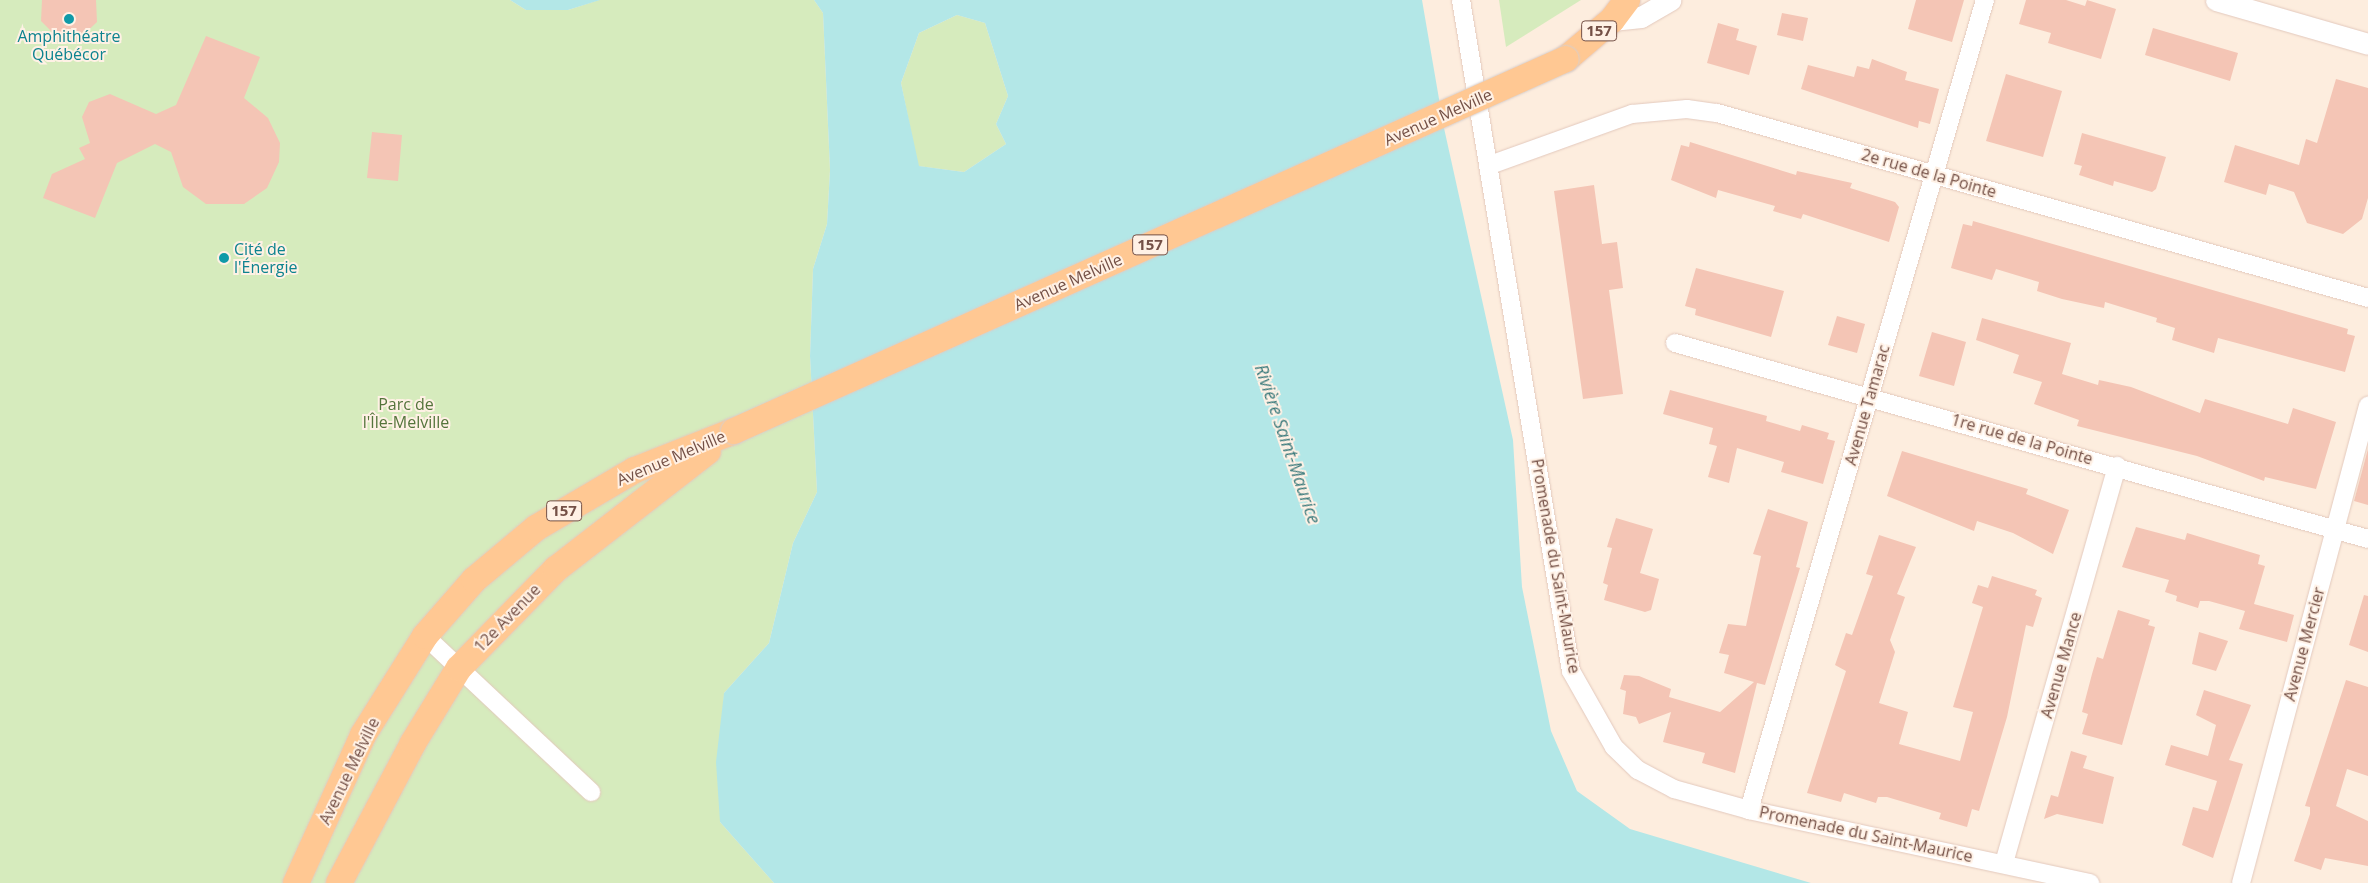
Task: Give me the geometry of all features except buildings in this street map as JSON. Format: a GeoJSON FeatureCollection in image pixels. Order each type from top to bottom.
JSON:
{"type":"FeatureCollection","features":[{"type":"Feature","properties":{"kind":"main road","name":"Avenue Melville"},"geometry":{"type":"LineString","coordinates":[[296,883],[363,735],[425,636],[474,580],[536,528],[636,470],[734,431],[1566,59],[1619,10]]}},
{"type":"Feature","properties":{"kind":"main road","name":"Avenue Melville"},"geometry":{"type":"LineString","coordinates":[[556,569],[734,431]]}},
{"type":"Feature","properties":{"kind":"main road","name":"12e Avenue"},"geometry":{"type":"LineString","coordinates":[[459,668],[556,569]]}},
{"type":"Feature","properties":{"kind":"main road","name":"157"},"geometry":{"type":"LineString","coordinates":[[339,883],[412,743],[459,668]]}},
{"type":"Feature","properties":{"kind":"street","name":"Promenade du Saint-Maurice"},"geometry":{"type":"LineString","coordinates":[[1462,0],[1571,671],[1614,747],[1638,770],[1674,789],[1749,810],[2090,883]]}},
{"type":"Feature","properties":{"kind":"street"},"geometry":{"type":"LineString","coordinates":[[1619,10],[1642,17],[1670,0]]}},
{"type":"Feature","properties":{"kind":"street","name":"Avenue Tamarac"},"geometry":{"type":"LineString","coordinates":[[1749,810],[1985,0]]}},
{"type":"Feature","properties":{"kind":"street"},"geometry":{"type":"LineString","coordinates":[[2216,0],[2368,44]]}},
{"type":"Feature","properties":{"kind":"street","name":"2e rue de la Pointe"},"geometry":{"type":"LineString","coordinates":[[1490,165],[1632,114],[1687,109],[1934,175],[2368,298]]}},
{"type":"Feature","properties":{"kind":"street","name":"1re rue de la Pointe"},"geometry":{"type":"LineString","coordinates":[[1675,343],[1870,395],[2368,539]]}},
{"type":"Feature","properties":{"kind":"street","name":"Avenue Mercier"},"geometry":{"type":"LineString","coordinates":[[2241,883],[2368,406]]}},
{"type":"Feature","properties":{"kind":"street","name":"Avenue Mance"},"geometry":{"type":"LineString","coordinates":[[2004,864],[2117,466]]}},
{"type":"Feature","properties":{"kind":"street"},"geometry":{"type":"LineString","coordinates":[[425,636],[591,792]]}},
{"type":"Feature","properties":{"kind":"green space","name":"Parc de l'Île-Melville"},"geometry":{"type":"Polygon","coordinates":[[[0,0],[510,0],[526,10],[568,10],[599,0],[814,0],[823,13],[830,170],[827,224],[813,269],[810,356],[817,492],[793,543],[769,643],[724,693],[720,822],[774,883],[0,883],[0,0]]]}},
{"type":"Feature","properties":{"kind":"green space"},"geometry":{"type":"Polygon","coordinates":[[[1499,0],[1581,0],[1506,47],[1499,0]]]}},
{"type":"Feature","properties":{"kind":"green space"},"geometry":{"type":"Polygon","coordinates":[[[957,15],[985,23],[1008,96],[996,124],[1006,144],[964,172],[918,166],[901,83],[919,33],[957,15]]]}},
{"type":"Feature","properties":{"kind":"water"},"geometry":{"type":"Polygon","coordinates":[[[510,0],[600,0],[568,10],[526,10],[510,0]]]}},
{"type":"Feature","properties":{"kind":"water","name":"Rivière Saint-Maurice"},"geometry":{"type":"Polygon","coordinates":[[[814,0],[1422,0],[1444,128],[1513,440],[1522,587],[1551,731],[1577,791],[1630,829],[1811,883],[774,883],[720,822],[716,762],[724,693],[769,643],[793,543],[817,492],[810,356],[813,269],[827,224],[830,170],[823,13],[814,0]],[[957,15],[919,33],[901,83],[919,166],[964,172],[1006,144],[996,124],[1008,96],[985,23],[957,15]]]}},
{"type":"Feature","properties":{"kind":"place","name":"Amphithéatre Québécor"},"geometry":{"type":"Point","coordinates":[69,19]}},
{"type":"Feature","properties":{"kind":"place","name":"Cité de l'Énergie"},"geometry":{"type":"Point","coordinates":[224,258]}}]}
